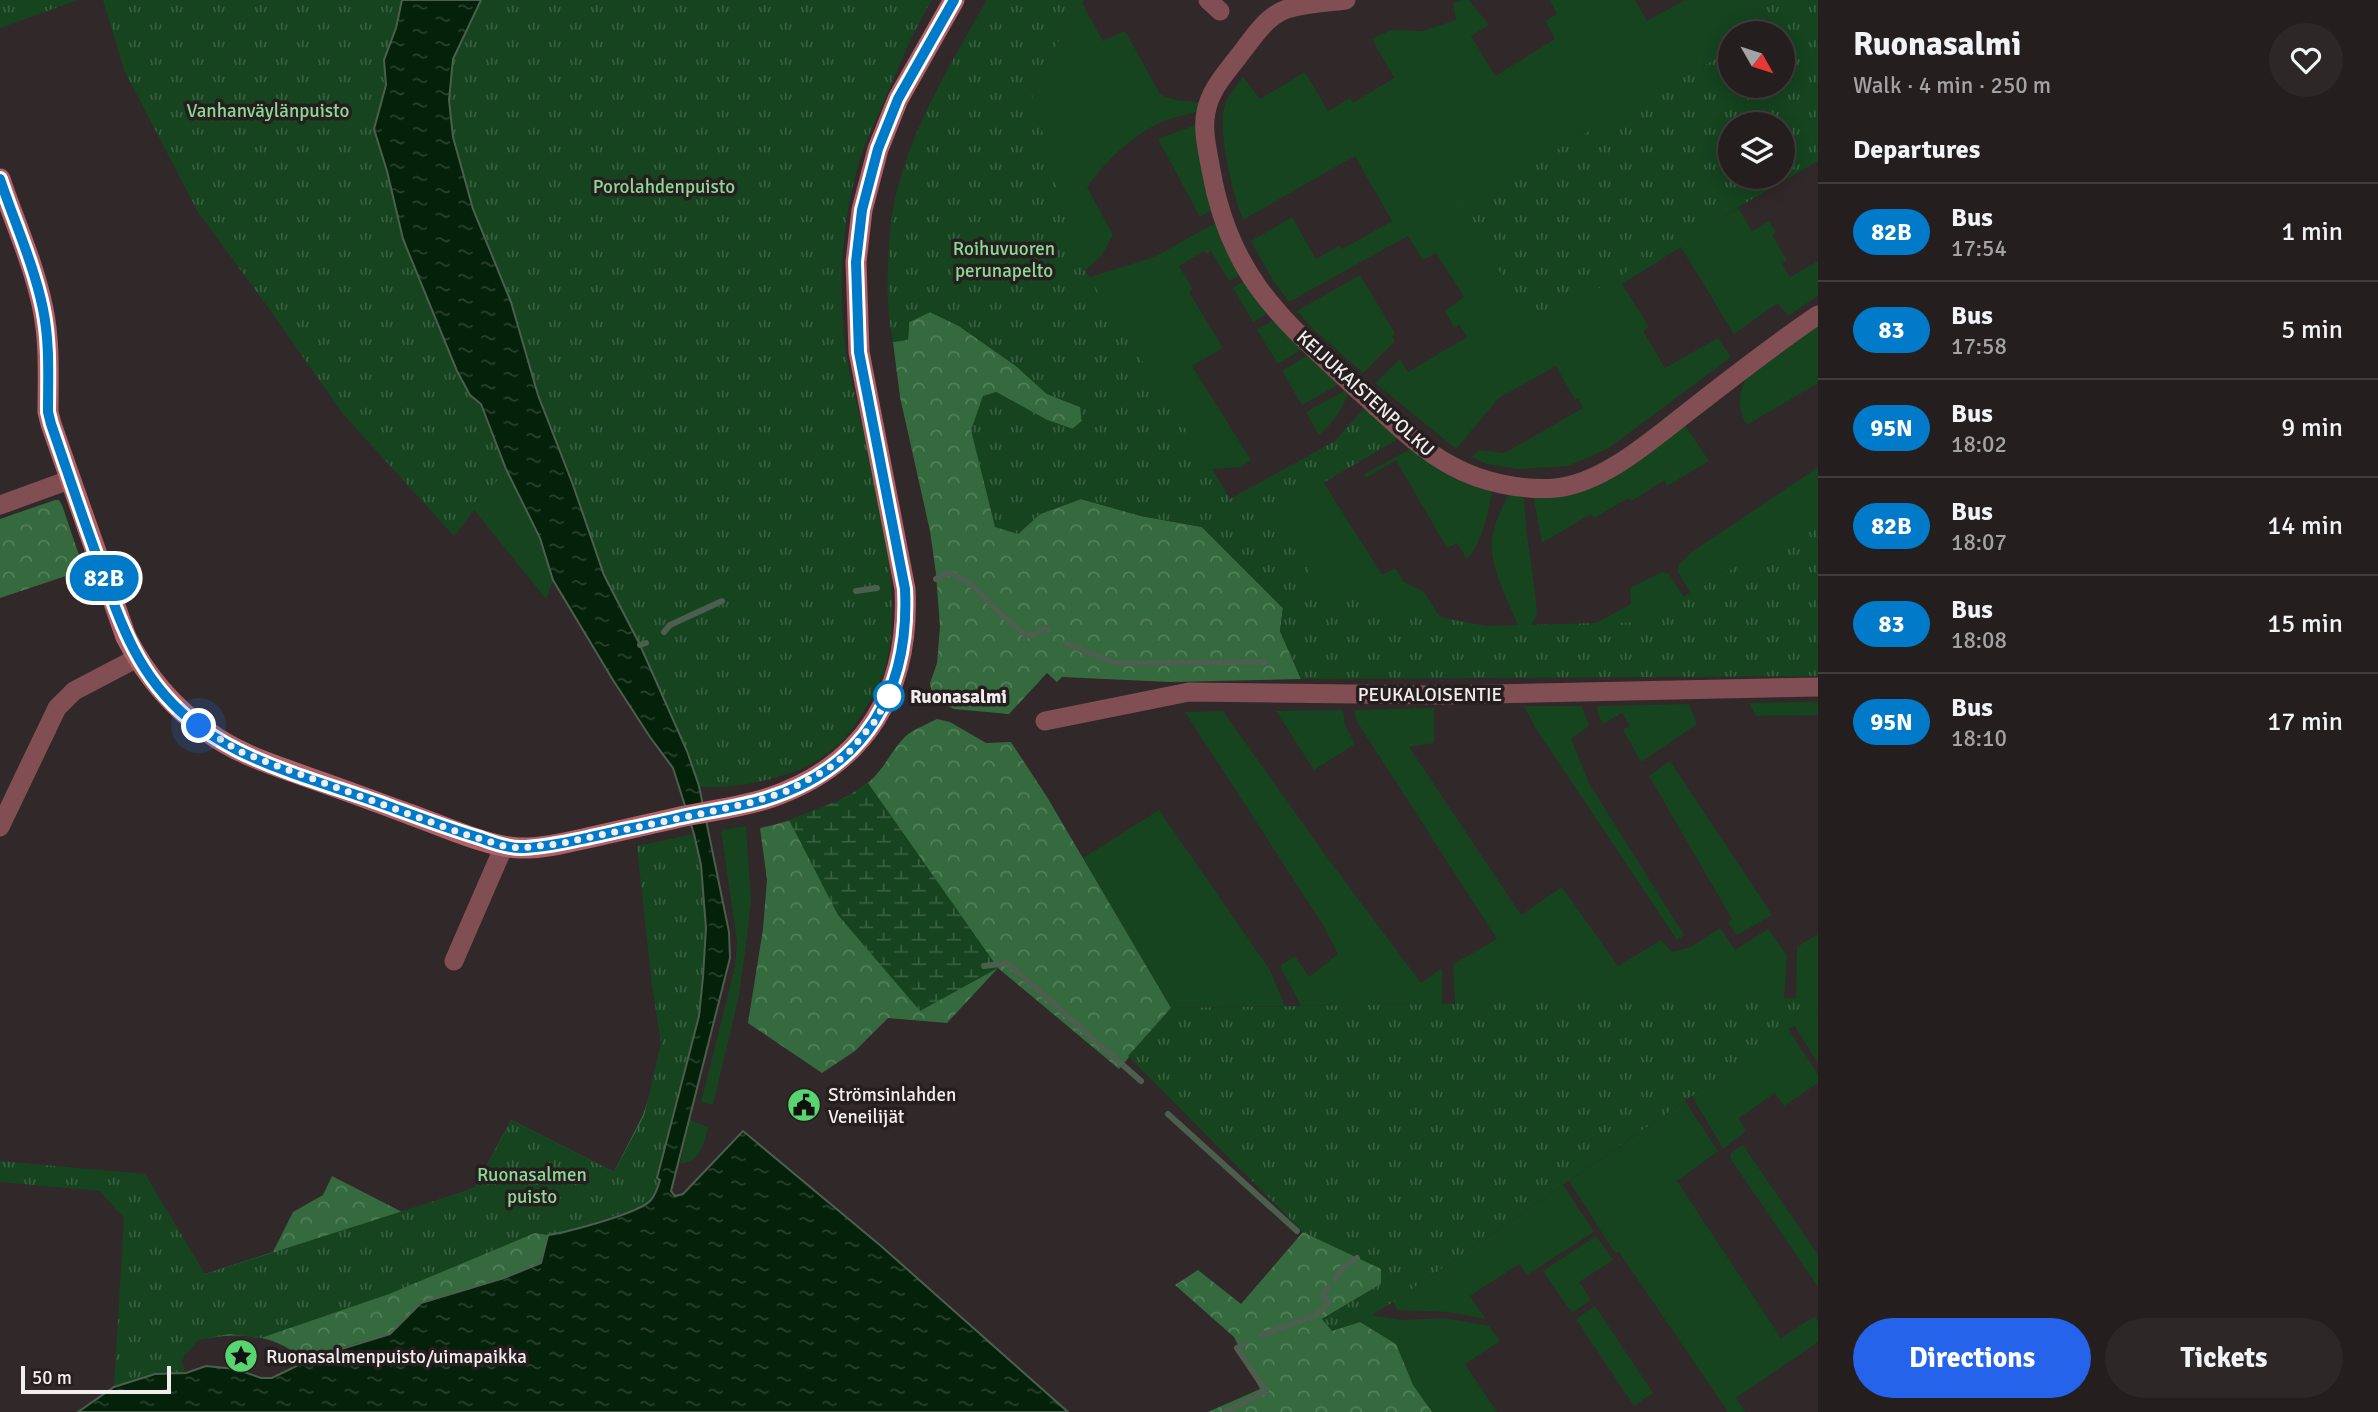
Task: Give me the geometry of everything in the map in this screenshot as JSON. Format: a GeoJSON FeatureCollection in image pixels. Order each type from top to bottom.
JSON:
{"type":"FeatureCollection","features":[{"type":"Feature","properties":{"kind":"street"},"geometry":{"type":"LineString","coordinates":[[0,179],[43,308],[47,334],[48,412],[69,480],[126,637],[137,658],[164,694],[210,735],[239,751],[461,833],[504,846],[520,848],[558,844],[753,802],[787,791],[828,769],[850,751],[887,700],[895,681],[906,616],[905,589],[859,352],[856,262],[862,210],[878,149],[898,99],[954,0]]}},
{"type":"Feature","properties":{"kind":"street","name":"KEIJUKAISTENPOLKU"},"geometry":{"type":"LineString","coordinates":[[1346,0],[1286,9],[1271,19],[1219,81],[1205,114],[1205,137],[1212,177],[1231,242],[1259,291],[1279,315],[1378,408],[1450,466],[1474,477],[1528,488],[1557,488],[1585,481],[1630,455],[1818,315]]}},
{"type":"Feature","properties":{"kind":"street"},"geometry":{"type":"LineString","coordinates":[[0,505],[69,480]]}},
{"type":"Feature","properties":{"kind":"street"},"geometry":{"type":"LineString","coordinates":[[0,827],[57,708],[74,691],[137,658]]}},
{"type":"Feature","properties":{"kind":"street","name":"PEUKALOISENTIE"},"geometry":{"type":"LineString","coordinates":[[1045,721],[1189,692],[1440,695],[1818,687]]}},
{"type":"Feature","properties":{"kind":"street"},"geometry":{"type":"LineString","coordinates":[[454,961],[504,846]]}},
{"type":"Feature","properties":{"kind":"green space"},"geometry":{"type":"Polygon","coordinates":[[[0,0],[78,0],[0,28],[0,0]]]}},
{"type":"Feature","properties":{"kind":"green space","name":"Vanhanväylänpuisto"},"geometry":{"type":"Polygon","coordinates":[[[103,0],[402,0],[396,28],[384,60],[386,85],[374,129],[470,395],[481,404],[506,469],[454,536],[343,414],[198,212],[124,70],[103,0]]]}},
{"type":"Feature","properties":{"kind":"green space","name":"Porolahdenpuisto"},"geometry":{"type":"Polygon","coordinates":[[[481,0],[932,0],[909,44],[860,159],[850,199],[843,254],[842,300],[846,352],[889,557],[892,599],[890,639],[881,681],[855,724],[836,747],[791,773],[743,785],[699,786],[687,751],[640,645],[604,575],[573,484],[538,395],[511,302],[473,209],[453,137],[449,100],[453,59],[481,0]]]}},
{"type":"Feature","properties":{"kind":"green space","name":"Roihuvuoren perunapelto"},"geometry":{"type":"Polygon","coordinates":[[[987,0],[1084,0],[1030,87],[1078,260],[1230,499],[1335,441],[1365,407],[1403,436],[1270,514],[1322,589],[1386,608],[1486,626],[1642,622],[1818,519],[1818,676],[1301,679],[1280,631],[1283,608],[1202,527],[1141,516],[1081,499],[1040,514],[1018,534],[995,527],[971,430],[983,396],[996,392],[1047,420],[1072,429],[1082,421],[1080,407],[1047,394],[1016,366],[959,326],[930,312],[909,322],[908,340],[893,342],[888,287],[892,214],[906,159],[937,89],[987,0]]]}},
{"type":"Feature","properties":{"kind":"green space"},"geometry":{"type":"Polygon","coordinates":[[[1469,0],[1489,25],[1471,36],[1495,76],[1555,39],[1545,21],[1557,14],[1550,0],[1635,0],[1647,21],[1684,0],[1756,0],[1768,21],[1718,21],[1718,58],[1612,119],[1684,238],[1738,208],[1752,231],[1769,221],[1776,232],[1772,235],[1787,260],[1782,264],[1790,277],[1818,261],[1818,296],[1788,316],[1778,303],[1734,334],[1681,247],[1622,284],[1649,327],[1643,331],[1665,368],[1718,338],[1731,357],[1609,448],[1568,466],[1517,469],[1487,464],[1471,457],[1479,450],[1505,453],[1583,408],[1578,398],[1575,400],[1556,366],[1499,398],[1456,449],[1375,383],[1400,359],[1408,372],[1467,337],[1459,325],[1454,328],[1445,311],[1464,297],[1436,253],[1423,260],[1408,236],[1289,302],[1272,279],[1251,241],[1292,217],[1316,259],[1339,246],[1342,249],[1392,221],[1355,156],[1243,220],[1231,179],[1223,116],[1228,98],[1243,77],[1260,99],[1305,72],[1328,111],[1350,98],[1353,103],[1394,78],[1372,39],[1391,30],[1423,31],[1456,20],[1453,3],[1469,0]]]}},
{"type":"Feature","properties":{"kind":"green space"},"geometry":{"type":"Polygon","coordinates":[[[1756,0],[1818,0],[1818,161],[1795,174],[1795,112],[1718,112],[1718,189],[1770,189],[1532,327],[1461,205],[1718,57],[1718,98],[1796,98],[1796,21],[1768,21],[1756,0]]]}},
{"type":"Feature","properties":{"kind":"green space"},"geometry":{"type":"Polygon","coordinates":[[[1082,3],[1103,41],[1125,31],[1160,94],[1175,100],[1202,103],[1200,111],[1162,122],[1136,137],[1102,168],[1087,187],[1113,235],[1102,255],[1085,271],[1090,277],[1154,257],[1217,222],[1242,274],[1229,281],[1211,251],[1207,254],[1204,251],[1179,266],[1193,289],[1189,292],[1223,348],[1192,366],[1251,460],[1241,467],[1212,469],[1230,499],[1102,369],[1030,87],[1082,3]]]}},
{"type":"Feature","properties":{"kind":"green space"},"geometry":{"type":"Polygon","coordinates":[[[1198,124],[1214,209],[1200,217],[1158,139],[1198,124]]]}},
{"type":"Feature","properties":{"kind":"green space"},"geometry":{"type":"Polygon","coordinates":[[[1360,275],[1395,333],[1392,336],[1395,341],[1363,373],[1312,328],[1297,311],[1360,275]]]}},
{"type":"Feature","properties":{"kind":"green space"},"geometry":{"type":"Polygon","coordinates":[[[1244,280],[1270,312],[1253,322],[1233,288],[1244,280]]]}},
{"type":"Feature","properties":{"kind":"green space"},"geometry":{"type":"Polygon","coordinates":[[[930,312],[959,326],[1016,366],[1047,394],[1080,407],[1082,421],[1073,429],[1047,420],[996,392],[1018,534],[1040,514],[1081,499],[1141,516],[1202,527],[1283,608],[1280,631],[1301,679],[1170,682],[1062,677],[1057,682],[1047,673],[1009,714],[954,709],[932,694],[930,683],[937,663],[940,627],[936,574],[930,531],[900,397],[893,342],[908,339],[909,322],[930,312]]]}},
{"type":"Feature","properties":{"kind":"green space"},"geometry":{"type":"Polygon","coordinates":[[[1275,319],[1301,350],[1278,364],[1257,330],[1275,319]]]}},
{"type":"Feature","properties":{"kind":"green space"},"geometry":{"type":"Polygon","coordinates":[[[1818,326],[1818,383],[1747,425],[1740,402],[1747,378],[1769,359],[1818,326]]]}},
{"type":"Feature","properties":{"kind":"green space"},"geometry":{"type":"Polygon","coordinates":[[[1307,355],[1340,384],[1302,405],[1282,371],[1307,355]]]}},
{"type":"Feature","properties":{"kind":"green space"},"geometry":{"type":"Polygon","coordinates":[[[1346,390],[1349,392],[1340,410],[1319,435],[1306,412],[1346,390]]]}},
{"type":"Feature","properties":{"kind":"green space"},"geometry":{"type":"Polygon","coordinates":[[[481,404],[506,469],[540,538],[553,580],[546,599],[474,510],[481,404]]]}},
{"type":"Feature","properties":{"kind":"green space"},"geometry":{"type":"Polygon","coordinates":[[[1684,424],[1709,461],[1667,486],[1664,481],[1631,501],[1629,498],[1594,518],[1591,514],[1542,543],[1533,494],[1565,492],[1684,424]]]}},
{"type":"Feature","properties":{"kind":"green space"},"geometry":{"type":"Polygon","coordinates":[[[1414,447],[1492,491],[1481,536],[1467,559],[1457,543],[1447,548],[1396,460],[1366,478],[1364,474],[1414,447]]]}},
{"type":"Feature","properties":{"kind":"green space"},"geometry":{"type":"Polygon","coordinates":[[[1818,467],[1818,570],[1719,625],[1539,625],[1596,623],[1631,604],[1630,588],[1662,572],[1669,574],[1684,597],[1690,592],[1678,572],[1679,564],[1693,551],[1818,467]]]}},
{"type":"Feature","properties":{"kind":"green space"},"geometry":{"type":"Polygon","coordinates":[[[1332,478],[1324,483],[1382,575],[1395,568],[1404,582],[1424,592],[1440,617],[1486,626],[1335,630],[1253,500],[1332,478]]]}},
{"type":"Feature","properties":{"kind":"green space"},"geometry":{"type":"Polygon","coordinates":[[[1508,494],[1524,494],[1537,616],[1531,625],[1518,625],[1500,584],[1492,552],[1493,535],[1508,494]]]}},
{"type":"Feature","properties":{"kind":"green space"},"geometry":{"type":"Polygon","coordinates":[[[59,500],[62,505],[84,570],[0,598],[0,519],[59,500]]]}},
{"type":"Feature","properties":{"kind":"green space"},"geometry":{"type":"Polygon","coordinates":[[[1818,702],[1818,715],[1756,716],[1749,703],[1818,702]]]}},
{"type":"Feature","properties":{"kind":"green space"},"geometry":{"type":"Polygon","coordinates":[[[1689,704],[1697,724],[1641,762],[1623,730],[1630,726],[1622,713],[1603,724],[1597,706],[1689,704]]]}},
{"type":"Feature","properties":{"kind":"green space"},"geometry":{"type":"Polygon","coordinates":[[[1524,706],[1582,706],[1589,726],[1571,739],[1590,785],[1684,935],[1677,940],[1536,729],[1524,706]]]}},
{"type":"Feature","properties":{"kind":"green space"},"geometry":{"type":"Polygon","coordinates":[[[1434,708],[1434,743],[1409,747],[1521,915],[1562,887],[1618,966],[1661,940],[1672,952],[1691,947],[1720,928],[1735,950],[1768,929],[1787,955],[1784,999],[1455,1004],[1453,964],[1497,939],[1356,720],[1354,710],[1434,708]]]}},
{"type":"Feature","properties":{"kind":"green space"},"geometry":{"type":"Polygon","coordinates":[[[1343,710],[1345,725],[1355,744],[1314,770],[1276,711],[1343,710]]]}},
{"type":"Feature","properties":{"kind":"green space"},"geometry":{"type":"Polygon","coordinates":[[[1223,711],[1421,983],[1442,968],[1442,1004],[1301,1006],[1280,966],[1295,956],[1309,977],[1338,954],[1323,925],[1185,712],[1223,711]]]}},
{"type":"Feature","properties":{"kind":"green space"},"geometry":{"type":"Polygon","coordinates":[[[937,719],[950,722],[986,743],[1011,742],[1047,797],[1171,1008],[1119,1069],[998,968],[947,1023],[888,1018],[855,1051],[822,1073],[748,1023],[763,929],[767,880],[760,828],[818,810],[859,789],[875,776],[908,734],[937,719]]]}},
{"type":"Feature","properties":{"kind":"green space"},"geometry":{"type":"Polygon","coordinates":[[[1670,761],[1772,915],[1737,935],[1728,923],[1732,919],[1649,776],[1670,761]]]}},
{"type":"Feature","properties":{"kind":"green space"},"geometry":{"type":"Polygon","coordinates":[[[868,783],[998,968],[920,1011],[838,915],[789,820],[845,798],[868,783]]]}},
{"type":"Feature","properties":{"kind":"green space"},"geometry":{"type":"Polygon","coordinates":[[[1159,810],[1270,970],[1285,1006],[1171,1008],[1083,858],[1159,810]]]}},
{"type":"Feature","properties":{"kind":"green space"},"geometry":{"type":"Polygon","coordinates":[[[746,826],[751,901],[747,937],[739,996],[713,1105],[701,1102],[735,967],[737,942],[721,830],[746,826]]]}},
{"type":"Feature","properties":{"kind":"green space","name":"Ruonasalmen puisto"},"geometry":{"type":"Polygon","coordinates":[[[694,834],[704,902],[702,993],[690,1056],[657,1178],[660,1180],[650,1202],[566,1232],[548,1235],[535,1233],[389,1294],[261,1338],[229,1334],[199,1340],[184,1356],[182,1363],[186,1373],[155,1374],[114,1387],[124,1218],[100,1191],[0,1182],[0,1161],[145,1174],[205,1274],[475,1188],[511,1120],[614,1172],[644,1116],[661,1043],[637,846],[694,834]]]}},
{"type":"Feature","properties":{"kind":"green space"},"geometry":{"type":"Polygon","coordinates":[[[1818,934],[1818,991],[1803,998],[1796,998],[1797,947],[1818,934]]]}},
{"type":"Feature","properties":{"kind":"green space"},"geometry":{"type":"Polygon","coordinates":[[[1818,991],[1818,1009],[1393,1302],[1360,1322],[1332,1331],[1322,1319],[1381,1284],[1381,1269],[1303,1232],[1128,1056],[1171,1008],[1803,998],[1818,991]]]}},
{"type":"Feature","properties":{"kind":"green space"},"geometry":{"type":"Polygon","coordinates":[[[1818,1009],[1818,1063],[1794,1025],[1818,1009]]]}},
{"type":"Feature","properties":{"kind":"green space"},"geometry":{"type":"Polygon","coordinates":[[[1788,1029],[1818,1074],[1818,1083],[1784,1106],[1775,1093],[1739,1118],[1746,1131],[1723,1149],[1692,1096],[1788,1029]]]}},
{"type":"Feature","properties":{"kind":"green space"},"geometry":{"type":"Polygon","coordinates":[[[655,1079],[643,1161],[537,1233],[548,1235],[541,1262],[504,1278],[421,1303],[390,1334],[343,1347],[307,1362],[287,1348],[266,1339],[237,1336],[208,1338],[205,1274],[273,1252],[293,1212],[323,1195],[332,1176],[402,1212],[475,1188],[511,1120],[614,1172],[643,1115],[655,1079]]]}},
{"type":"Feature","properties":{"kind":"green space"},"geometry":{"type":"Polygon","coordinates":[[[1685,1101],[1718,1151],[1677,1181],[1781,1338],[1815,1316],[1818,1322],[1818,1342],[1736,1398],[1745,1412],[1728,1412],[1619,1252],[1615,1253],[1569,1181],[1685,1101]]]}},
{"type":"Feature","properties":{"kind":"green space"},"geometry":{"type":"Polygon","coordinates":[[[690,1120],[708,1127],[697,1156],[680,1163],[690,1120]]]}},
{"type":"Feature","properties":{"kind":"green space"},"geometry":{"type":"Polygon","coordinates":[[[1743,1145],[1818,1255],[1818,1287],[1730,1158],[1731,1153],[1743,1145]]]}},
{"type":"Feature","properties":{"kind":"green space"},"geometry":{"type":"Polygon","coordinates":[[[1563,1185],[1594,1232],[1527,1275],[1519,1264],[1470,1296],[1486,1319],[1447,1312],[1397,1310],[1393,1302],[1563,1185]]]}},
{"type":"Feature","properties":{"kind":"green space"},"geometry":{"type":"Polygon","coordinates":[[[1303,1232],[1382,1269],[1381,1284],[1322,1319],[1332,1330],[1360,1322],[1396,1344],[1413,1385],[1432,1412],[1208,1412],[1260,1389],[1234,1337],[1175,1285],[1198,1270],[1241,1304],[1303,1232]]]}},
{"type":"Feature","properties":{"kind":"green space"},"geometry":{"type":"Polygon","coordinates":[[[1596,1236],[1613,1260],[1579,1282],[1591,1300],[1572,1313],[1543,1271],[1596,1236]]]}},
{"type":"Feature","properties":{"kind":"green space"},"geometry":{"type":"Polygon","coordinates":[[[1595,1306],[1653,1393],[1634,1406],[1576,1319],[1595,1306]]]}},
{"type":"Feature","properties":{"kind":"green space"},"geometry":{"type":"Polygon","coordinates":[[[1371,1315],[1401,1320],[1445,1318],[1489,1326],[1500,1341],[1465,1364],[1497,1412],[1432,1412],[1413,1385],[1396,1344],[1360,1322],[1371,1315]]]}},
{"type":"Feature","properties":{"kind":"water"},"geometry":{"type":"Polygon","coordinates":[[[402,0],[481,0],[453,59],[449,100],[453,137],[473,209],[511,302],[538,395],[604,575],[640,645],[687,751],[699,786],[729,932],[730,958],[671,1191],[675,1196],[683,1194],[743,1131],[881,1246],[1068,1412],[78,1412],[114,1387],[155,1374],[186,1373],[206,1366],[236,1369],[261,1378],[272,1378],[315,1357],[390,1334],[421,1303],[504,1278],[541,1263],[548,1235],[603,1221],[644,1205],[653,1198],[660,1180],[657,1178],[699,1016],[706,928],[701,865],[673,768],[613,680],[553,580],[540,538],[506,469],[481,404],[470,395],[457,371],[403,239],[374,129],[386,85],[384,60],[396,28],[402,0]]]}},
{"type":"Feature","properties":{"kind":"waterway"},"geometry":{"type":"LineString","coordinates":[[936,579],[947,573],[963,579],[1026,635],[1034,635],[1045,628],[1048,630]]}},
{"type":"Feature","properties":{"kind":"waterway"},"geometry":{"type":"LineString","coordinates":[[856,591],[877,588]]}},
{"type":"Feature","properties":{"kind":"waterway"},"geometry":{"type":"LineString","coordinates":[[664,632],[670,625],[722,601]]}},
{"type":"Feature","properties":{"kind":"waterway"},"geometry":{"type":"LineString","coordinates":[[640,645],[646,643]]}},
{"type":"Feature","properties":{"kind":"waterway"},"geometry":{"type":"LineString","coordinates":[[1067,644],[1115,663],[1265,662]]}},
{"type":"Feature","properties":{"kind":"waterway"},"geometry":{"type":"LineString","coordinates":[[984,966],[1007,963],[1141,1081]]}},
{"type":"Feature","properties":{"kind":"waterway"},"geometry":{"type":"LineString","coordinates":[[1168,1114],[1297,1231]]}},
{"type":"Feature","properties":{"kind":"waterway"},"geometry":{"type":"LineString","coordinates":[[1335,1279],[1344,1266],[1357,1258]]}},
{"type":"Feature","properties":{"kind":"waterway"},"geometry":{"type":"LineString","coordinates":[[1262,1335],[1316,1315],[1329,1302],[1322,1295],[1328,1288]]}},
{"type":"Feature","properties":{"kind":"waterway"},"geometry":{"type":"LineString","coordinates":[[1226,1412],[1266,1391],[1237,1348],[1244,1344]]}},
{"type":"Feature","properties":{"kind":"bus line","name":"82B"},"geometry":{"type":"LineString","coordinates":[[0,179],[43,308],[47,334],[48,412],[51,424],[126,637],[149,677],[187,717],[210,735],[239,751],[461,833],[504,846],[520,848],[558,844],[753,802],[787,791],[828,769],[850,751],[875,721],[887,700],[895,681],[902,643],[906,616],[905,589],[859,352],[856,262],[862,210],[878,149],[898,99],[954,0]]}},
{"type":"Feature","properties":{"kind":"place","name":"Ruonasalmi"},"geometry":{"type":"Point","coordinates":[889,696]}},
{"type":"Feature","properties":{"kind":"place","name":"Strömsinlahden Veneilijät"},"geometry":{"type":"Point","coordinates":[804,1105]}},
{"type":"Feature","properties":{"kind":"place","name":"Ruonasalmenpuisto/uimapaikka"},"geometry":{"type":"Point","coordinates":[241,1356]}},
{"type":"Feature","properties":{"kind":"route"},"geometry":{"type":"LineString","coordinates":[[199,726],[239,751],[272,764],[461,833],[520,848],[558,844],[718,810],[787,791],[828,769],[850,751],[875,721],[889,696]]}}]}
